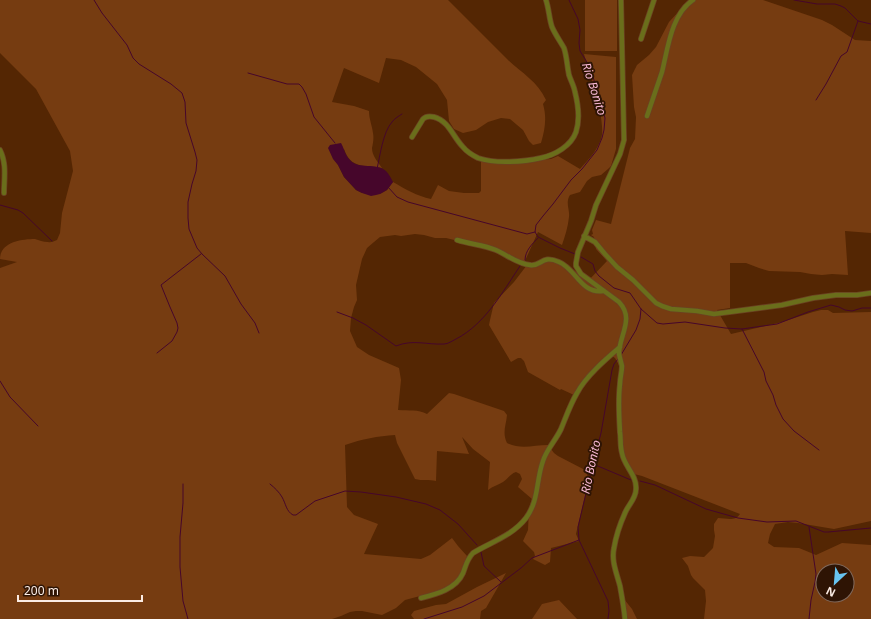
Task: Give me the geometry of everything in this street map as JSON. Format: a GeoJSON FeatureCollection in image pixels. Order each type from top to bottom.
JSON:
{"type":"FeatureCollection","features":[{"type":"Feature","properties":{"kind":"street"},"geometry":{"type":"LineString","coordinates":[[412,137],[423,119],[425,117],[430,117],[438,118],[447,124],[467,151],[485,160],[506,162],[530,161],[550,156],[567,145],[575,135],[577,128],[578,118],[576,99],[568,72],[565,52],[552,28],[546,0]]}},
{"type":"Feature","properties":{"kind":"street"},"geometry":{"type":"LineString","coordinates":[[621,0],[624,140],[620,154],[596,205],[591,222],[584,236],[578,252],[576,266],[581,274],[619,302],[626,314],[626,323],[620,347],[622,366],[619,408],[621,452],[624,461],[635,480],[637,488],[633,500],[625,512],[621,522],[613,556],[625,619]]}},
{"type":"Feature","properties":{"kind":"street"},"geometry":{"type":"LineString","coordinates":[[641,39],[654,0]]}},
{"type":"Feature","properties":{"kind":"street"},"geometry":{"type":"LineString","coordinates":[[647,116],[662,71],[674,27],[683,9],[693,0]]}},
{"type":"Feature","properties":{"kind":"street"},"geometry":{"type":"LineString","coordinates":[[0,150],[5,167],[4,193]]}},
{"type":"Feature","properties":{"kind":"street"},"geometry":{"type":"LineString","coordinates":[[584,236],[595,242],[613,263],[656,303],[671,308],[714,314],[820,297],[871,293]]}},
{"type":"Feature","properties":{"kind":"street"},"geometry":{"type":"LineString","coordinates":[[457,240],[488,247],[516,261],[529,265],[534,265],[547,259],[553,260],[567,267],[585,286],[595,291],[604,291]]}},
{"type":"Feature","properties":{"kind":"street"},"geometry":{"type":"LineString","coordinates":[[421,598],[450,588],[461,577],[469,558],[473,554],[505,537],[524,520],[530,512],[534,502],[543,458],[560,430],[577,392],[607,358],[620,347]]}},
{"type":"Feature","properties":{"kind":"shaded area"},"geometry":{"type":"Polygon","coordinates":[[[0,0],[448,0],[508,60],[529,78],[543,94],[546,100],[543,104],[545,124],[541,143],[533,145],[523,130],[510,119],[501,118],[488,122],[476,130],[463,133],[454,129],[449,121],[447,100],[437,84],[416,67],[401,60],[386,58],[379,83],[344,68],[332,102],[354,106],[369,111],[373,135],[372,151],[382,168],[354,163],[350,160],[344,149],[333,158],[344,177],[356,190],[362,193],[380,194],[387,190],[393,182],[407,190],[431,199],[438,185],[449,191],[479,193],[481,191],[481,159],[507,162],[551,159],[558,156],[580,169],[597,147],[601,139],[602,131],[600,109],[584,54],[616,57],[616,149],[611,166],[608,169],[601,175],[592,177],[587,181],[580,192],[570,195],[568,201],[569,221],[562,245],[538,232],[524,263],[471,244],[446,238],[435,238],[415,234],[380,237],[367,248],[362,259],[356,285],[357,300],[351,318],[350,331],[357,347],[369,355],[399,368],[401,380],[398,410],[417,411],[427,414],[449,393],[454,394],[504,411],[507,415],[505,432],[507,443],[522,447],[548,445],[558,456],[585,470],[589,479],[576,534],[579,541],[551,548],[550,562],[545,565],[533,559],[535,556],[534,552],[523,541],[528,530],[529,508],[532,499],[518,487],[522,479],[520,474],[516,472],[514,473],[503,482],[488,490],[490,462],[473,449],[462,437],[469,454],[437,451],[436,481],[415,479],[397,443],[395,435],[382,436],[364,439],[345,445],[347,507],[354,515],[378,524],[364,554],[421,559],[430,555],[452,538],[467,556],[460,581],[439,591],[405,600],[396,608],[382,615],[356,611],[332,619],[0,619],[0,268],[17,262],[0,259],[1,253],[8,245],[18,241],[35,239],[52,242],[57,240],[60,233],[62,213],[73,171],[70,151],[36,89],[0,53],[0,0]]]}},
{"type":"Feature","properties":{"kind":"shaded area"},"geometry":{"type":"Polygon","coordinates":[[[585,0],[617,0],[617,51],[585,51],[585,0]]]}},
{"type":"Feature","properties":{"kind":"shaded area"},"geometry":{"type":"Polygon","coordinates":[[[695,0],[763,0],[822,20],[855,40],[871,41],[871,233],[845,231],[848,275],[822,275],[800,272],[769,271],[746,263],[730,263],[730,308],[717,310],[731,334],[782,322],[821,310],[828,310],[833,313],[871,312],[871,521],[834,529],[788,522],[775,524],[770,534],[768,543],[774,547],[799,548],[816,555],[842,543],[871,545],[871,619],[704,619],[706,601],[705,590],[693,578],[688,566],[682,558],[690,556],[704,557],[713,548],[715,536],[714,524],[718,518],[733,519],[740,514],[634,474],[623,456],[619,365],[615,358],[612,356],[610,357],[574,395],[561,389],[560,390],[528,372],[524,361],[521,358],[511,362],[489,325],[494,303],[514,282],[527,265],[542,262],[558,262],[570,267],[588,281],[607,261],[596,249],[594,237],[591,235],[593,234],[592,230],[596,220],[611,224],[630,148],[635,139],[636,117],[632,75],[637,65],[656,47],[669,22],[681,9],[695,0]]]}},
{"type":"Feature","properties":{"kind":"shaded area"},"geometry":{"type":"Polygon","coordinates":[[[341,143],[347,156],[354,163],[363,166],[382,168],[386,171],[393,182],[387,190],[380,194],[371,196],[356,190],[344,177],[328,148],[330,145],[341,143]]]}},
{"type":"Feature","properties":{"kind":"shaded area"},"geometry":{"type":"Polygon","coordinates":[[[506,573],[486,608],[481,611],[480,619],[414,619],[411,615],[414,611],[446,604],[506,573]]]}},
{"type":"Feature","properties":{"kind":"shaded area"},"geometry":{"type":"Polygon","coordinates":[[[624,599],[632,609],[637,619],[627,619],[624,599]]]}},
{"type":"Feature","properties":{"kind":"shaded area"},"geometry":{"type":"Polygon","coordinates":[[[559,600],[577,619],[532,619],[542,604],[559,600]]]}},
{"type":"Feature","properties":{"kind":"waterway"},"geometry":{"type":"LineString","coordinates":[[94,0],[102,13],[127,45],[133,58],[139,64],[171,84],[182,93],[185,102],[186,123],[197,160],[196,171],[188,202],[189,229],[197,248],[225,276],[241,304],[255,323],[259,333]]}},
{"type":"Feature","properties":{"kind":"waterway","name":"Rio Bonito"},"geometry":{"type":"LineString","coordinates":[[569,0],[578,19],[580,30],[580,51],[590,67],[605,118],[604,130],[597,150],[571,180],[536,225],[535,232],[538,237],[575,254]]}},
{"type":"Feature","properties":{"kind":"waterway"},"geometry":{"type":"LineString","coordinates":[[794,0],[817,4],[835,4],[845,8],[858,21],[871,24]]}},
{"type":"Feature","properties":{"kind":"waterway"},"geometry":{"type":"LineString","coordinates":[[816,100],[841,56],[847,52],[858,21]]}},
{"type":"Feature","properties":{"kind":"waterway"},"geometry":{"type":"LineString","coordinates":[[248,73],[287,84],[299,84],[306,94],[314,117],[335,143]]}},
{"type":"Feature","properties":{"kind":"waterway"},"geometry":{"type":"LineString","coordinates":[[377,169],[386,132],[393,121],[402,114]]}},
{"type":"Feature","properties":{"kind":"waterway"},"geometry":{"type":"LineString","coordinates":[[388,187],[397,197],[408,202],[527,234],[535,232]]}},
{"type":"Feature","properties":{"kind":"waterway"},"geometry":{"type":"LineString","coordinates":[[0,205],[23,213],[52,241]]}},
{"type":"Feature","properties":{"kind":"waterway"},"geometry":{"type":"LineString","coordinates":[[525,260],[531,245],[538,238]]}},
{"type":"Feature","properties":{"kind":"waterway"},"geometry":{"type":"LineString","coordinates":[[157,353],[172,341],[178,328],[161,285],[201,254]]}},
{"type":"Feature","properties":{"kind":"waterway"},"geometry":{"type":"LineString","coordinates":[[581,257],[593,264],[595,271],[599,276],[614,288],[630,293],[641,309],[657,323],[663,324],[685,322],[742,329],[777,324],[831,305],[852,311],[862,308],[871,308]]}},
{"type":"Feature","properties":{"kind":"waterway"},"geometry":{"type":"LineString","coordinates":[[337,312],[366,325],[396,346],[408,343],[447,344],[466,333],[476,325],[492,307],[520,266]]}},
{"type":"Feature","properties":{"kind":"waterway","name":"Rio Bonito"},"geometry":{"type":"LineString","coordinates":[[621,355],[636,330],[640,319],[641,309]]}},
{"type":"Feature","properties":{"kind":"waterway"},"geometry":{"type":"LineString","coordinates":[[742,329],[764,372],[766,381],[783,419],[794,431],[819,450]]}},
{"type":"Feature","properties":{"kind":"waterway","name":"Rio Bonito"},"geometry":{"type":"LineString","coordinates":[[608,619],[608,601],[579,540],[578,527],[601,433],[612,370],[618,359]]}},
{"type":"Feature","properties":{"kind":"waterway"},"geometry":{"type":"LineString","coordinates":[[0,381],[10,397],[38,426]]}},
{"type":"Feature","properties":{"kind":"waterway"},"geometry":{"type":"LineString","coordinates":[[593,464],[631,480]]}},
{"type":"Feature","properties":{"kind":"waterway"},"geometry":{"type":"LineString","coordinates":[[640,481],[655,485],[706,509],[738,518],[767,522],[796,521],[824,532],[871,528]]}},
{"type":"Feature","properties":{"kind":"waterway"},"geometry":{"type":"LineString","coordinates":[[183,484],[180,567],[183,601],[188,619]]}},
{"type":"Feature","properties":{"kind":"waterway"},"geometry":{"type":"LineString","coordinates":[[270,484],[280,493],[287,509],[293,515],[296,515],[315,501],[345,491],[396,497],[426,504],[440,510],[458,524],[477,545]]}},
{"type":"Feature","properties":{"kind":"waterway"},"geometry":{"type":"LineString","coordinates":[[809,527],[816,574],[809,619]]}},
{"type":"Feature","properties":{"kind":"waterway","name":"Rio Bonito"},"geometry":{"type":"LineString","coordinates":[[424,619],[462,607],[484,596],[532,558],[579,540]]}},
{"type":"Feature","properties":{"kind":"waterway"},"geometry":{"type":"LineString","coordinates":[[481,552],[484,566],[501,582]]}}]}
